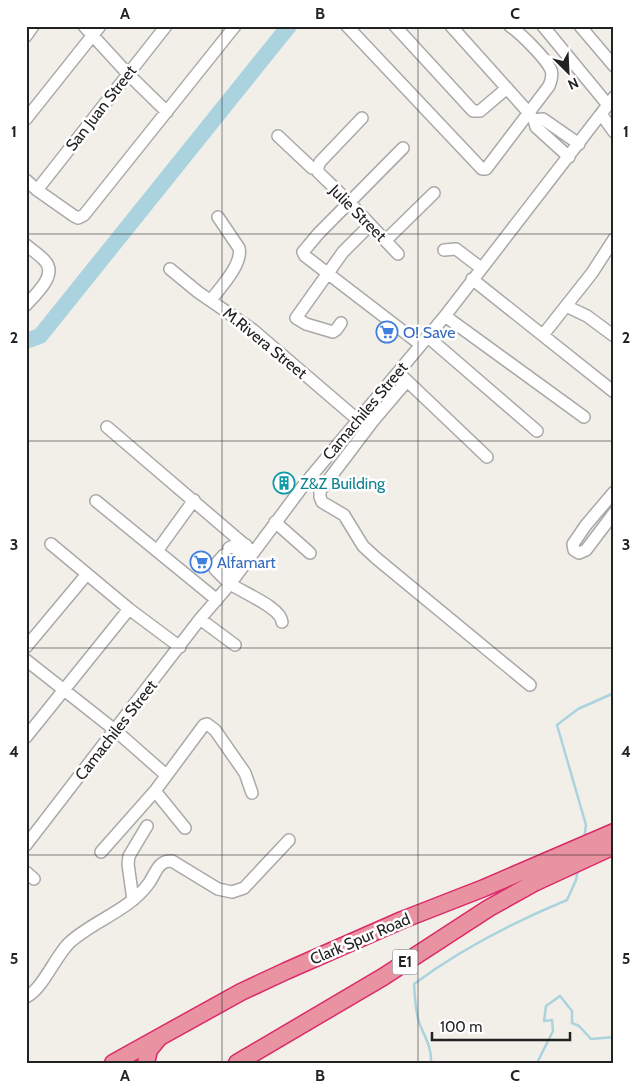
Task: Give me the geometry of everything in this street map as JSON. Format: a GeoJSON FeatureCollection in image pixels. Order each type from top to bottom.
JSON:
{"type":"FeatureCollection","features":[{"type":"Feature","properties":{"kind":"highway","name":"Clark Spur Road"},"geometry":{"type":"LineString","coordinates":[[113,1063],[241,992],[318,956],[565,861],[591,849],[614,832]]}},
{"type":"Feature","properties":{"kind":"highway","name":"Clark Spur Road"},"geometry":{"type":"LineString","coordinates":[[591,849],[614,846]]}},
{"type":"Feature","properties":{"kind":"highway","name":"Clark Spur Road"},"geometry":{"type":"LineString","coordinates":[[237,1063],[383,977],[565,861]]}},
{"type":"Feature","properties":{"kind":"highway"},"geometry":{"type":"LineString","coordinates":[[146,1063],[147,1054],[152,1045],[164,1034]]}},
{"type":"Feature","properties":{"kind":"street"},"geometry":{"type":"LineString","coordinates":[[26,36],[33,26]]}},
{"type":"Feature","properties":{"kind":"street"},"geometry":{"type":"LineString","coordinates":[[84,26],[96,31],[128,74],[167,112]]}},
{"type":"Feature","properties":{"kind":"street","name":"San Juan Street"},"geometry":{"type":"LineString","coordinates":[[37,190],[166,26]]}},
{"type":"Feature","properties":{"kind":"street"},"geometry":{"type":"LineString","coordinates":[[26,180],[74,216],[78,218],[84,215],[235,26]]}},
{"type":"Feature","properties":{"kind":"street"},"geometry":{"type":"LineString","coordinates":[[347,26],[482,169],[486,169],[532,117],[550,86],[552,72],[524,36],[510,26]]}},
{"type":"Feature","properties":{"kind":"street"},"geometry":{"type":"LineString","coordinates":[[395,26],[473,110],[480,110],[507,88]]}},
{"type":"Feature","properties":{"kind":"street"},"geometry":{"type":"LineString","coordinates":[[451,26],[532,117],[536,127],[542,134],[569,156]]}},
{"type":"Feature","properties":{"kind":"street"},"geometry":{"type":"LineString","coordinates":[[543,26],[608,105],[614,132]]}},
{"type":"Feature","properties":{"kind":"street"},"geometry":{"type":"LineString","coordinates":[[580,26],[614,66]]}},
{"type":"Feature","properties":{"kind":"street"},"geometry":{"type":"LineString","coordinates":[[26,119],[96,31]]}},
{"type":"Feature","properties":{"kind":"street","name":"Camachiles Street"},"geometry":{"type":"LineString","coordinates":[[26,845],[217,600],[226,580],[247,552],[276,522],[303,486],[445,316],[608,105]]}},
{"type":"Feature","properties":{"kind":"street"},"geometry":{"type":"LineString","coordinates":[[532,117],[543,119],[556,126],[579,144]]}},
{"type":"Feature","properties":{"kind":"street"},"geometry":{"type":"LineString","coordinates":[[318,170],[320,162],[362,118]]}},
{"type":"Feature","properties":{"kind":"street","name":"Julie Street"},"geometry":{"type":"LineString","coordinates":[[278,136],[312,168],[318,170],[398,254]]}},
{"type":"Feature","properties":{"kind":"street"},"geometry":{"type":"LineString","coordinates":[[403,148],[303,252],[304,256],[424,341],[537,431]]}},
{"type":"Feature","properties":{"kind":"street"},"geometry":{"type":"LineString","coordinates":[[386,240],[434,193]]}},
{"type":"Feature","properties":{"kind":"street"},"geometry":{"type":"LineString","coordinates":[[211,300],[238,263],[240,254],[218,217]]}},
{"type":"Feature","properties":{"kind":"street"},"geometry":{"type":"LineString","coordinates":[[341,323],[332,332],[306,324],[296,318],[344,252],[370,225]]}},
{"type":"Feature","properties":{"kind":"street"},"geometry":{"type":"LineString","coordinates":[[543,335],[592,273],[614,239]]}},
{"type":"Feature","properties":{"kind":"street"},"geometry":{"type":"LineString","coordinates":[[26,245],[46,262],[49,272],[47,279],[26,305]]}},
{"type":"Feature","properties":{"kind":"street"},"geometry":{"type":"LineString","coordinates":[[444,250],[456,249],[481,268]]}},
{"type":"Feature","properties":{"kind":"street","name":"M.Rivera Street"},"geometry":{"type":"LineString","coordinates":[[170,270],[253,330],[358,420]]}},
{"type":"Feature","properties":{"kind":"street"},"geometry":{"type":"LineString","coordinates":[[472,279],[614,392]]}},
{"type":"Feature","properties":{"kind":"street"},"geometry":{"type":"LineString","coordinates":[[566,306],[587,316],[614,336]]}},
{"type":"Feature","properties":{"kind":"street"},"geometry":{"type":"LineString","coordinates":[[445,316],[584,417]]}},
{"type":"Feature","properties":{"kind":"street"},"geometry":{"type":"LineString","coordinates":[[398,372],[487,457]]}},
{"type":"Feature","properties":{"kind":"street"},"geometry":{"type":"LineString","coordinates":[[407,382],[367,429],[320,491],[322,502],[344,515],[363,546],[376,558],[530,685]]}},
{"type":"Feature","properties":{"kind":"street"},"geometry":{"type":"LineString","coordinates":[[107,427],[194,500],[247,552]]}},
{"type":"Feature","properties":{"kind":"street"},"geometry":{"type":"LineString","coordinates":[[614,492],[586,525],[573,544],[574,550],[583,553],[614,513]]}},
{"type":"Feature","properties":{"kind":"street"},"geometry":{"type":"LineString","coordinates":[[157,551],[194,500]]}},
{"type":"Feature","properties":{"kind":"street"},"geometry":{"type":"LineString","coordinates":[[96,501],[217,600]]}},
{"type":"Feature","properties":{"kind":"street"},"geometry":{"type":"LineString","coordinates":[[276,522],[310,553]]}},
{"type":"Feature","properties":{"kind":"street"},"geometry":{"type":"LineString","coordinates":[[52,544],[129,608],[180,647]]}},
{"type":"Feature","properties":{"kind":"street"},"geometry":{"type":"LineString","coordinates":[[247,552],[233,546],[214,567],[226,580],[267,605],[280,616],[282,622]]}},
{"type":"Feature","properties":{"kind":"street"},"geometry":{"type":"LineString","coordinates":[[26,647],[87,574]]}},
{"type":"Feature","properties":{"kind":"street"},"geometry":{"type":"LineString","coordinates":[[26,737],[129,608]]}},
{"type":"Feature","properties":{"kind":"street"},"geometry":{"type":"LineString","coordinates":[[200,620],[235,645]]}},
{"type":"Feature","properties":{"kind":"street"},"geometry":{"type":"LineString","coordinates":[[26,660],[116,731],[166,775]]}},
{"type":"Feature","properties":{"kind":"street"},"geometry":{"type":"LineString","coordinates":[[102,852],[155,791],[204,725],[207,724],[215,730],[245,773],[252,793]]}},
{"type":"Feature","properties":{"kind":"street"},"geometry":{"type":"LineString","coordinates":[[155,791],[185,828]]}},
{"type":"Feature","properties":{"kind":"street"},"geometry":{"type":"LineString","coordinates":[[133,900],[128,869],[129,856],[147,826]]}},
{"type":"Feature","properties":{"kind":"street"},"geometry":{"type":"LineString","coordinates":[[26,997],[36,990],[69,943],[133,900],[149,883],[161,863],[166,860],[172,860],[218,889],[232,892],[244,888],[289,840]]}},
{"type":"Feature","properties":{"kind":"waterway"},"geometry":{"type":"LineString","coordinates":[[26,341],[40,336],[289,26]]}},
{"type":"Feature","properties":{"kind":"waterway"},"geometry":{"type":"LineString","coordinates":[[584,839],[586,825],[557,725],[578,709],[614,693]]}},
{"type":"Feature","properties":{"kind":"waterway"},"geometry":{"type":"LineString","coordinates":[[431,1063],[429,1048],[417,1015],[414,984],[488,938],[567,900],[576,880],[578,869]]}},
{"type":"Feature","properties":{"kind":"waterway"},"geometry":{"type":"LineString","coordinates":[[537,1063],[553,1031],[552,1020],[544,1021],[546,1006],[560,996],[572,1011],[572,1023],[579,1026],[591,1039],[614,1037]]}},
{"type":"Feature","properties":{"kind":"place","name":"O! Save"},"geometry":{"type":"Point","coordinates":[387,332]}},
{"type":"Feature","properties":{"kind":"place","name":"Z&Z Building"},"geometry":{"type":"Point","coordinates":[284,483]}},
{"type":"Feature","properties":{"kind":"place","name":"Alfamart"},"geometry":{"type":"Point","coordinates":[201,562]}}]}
